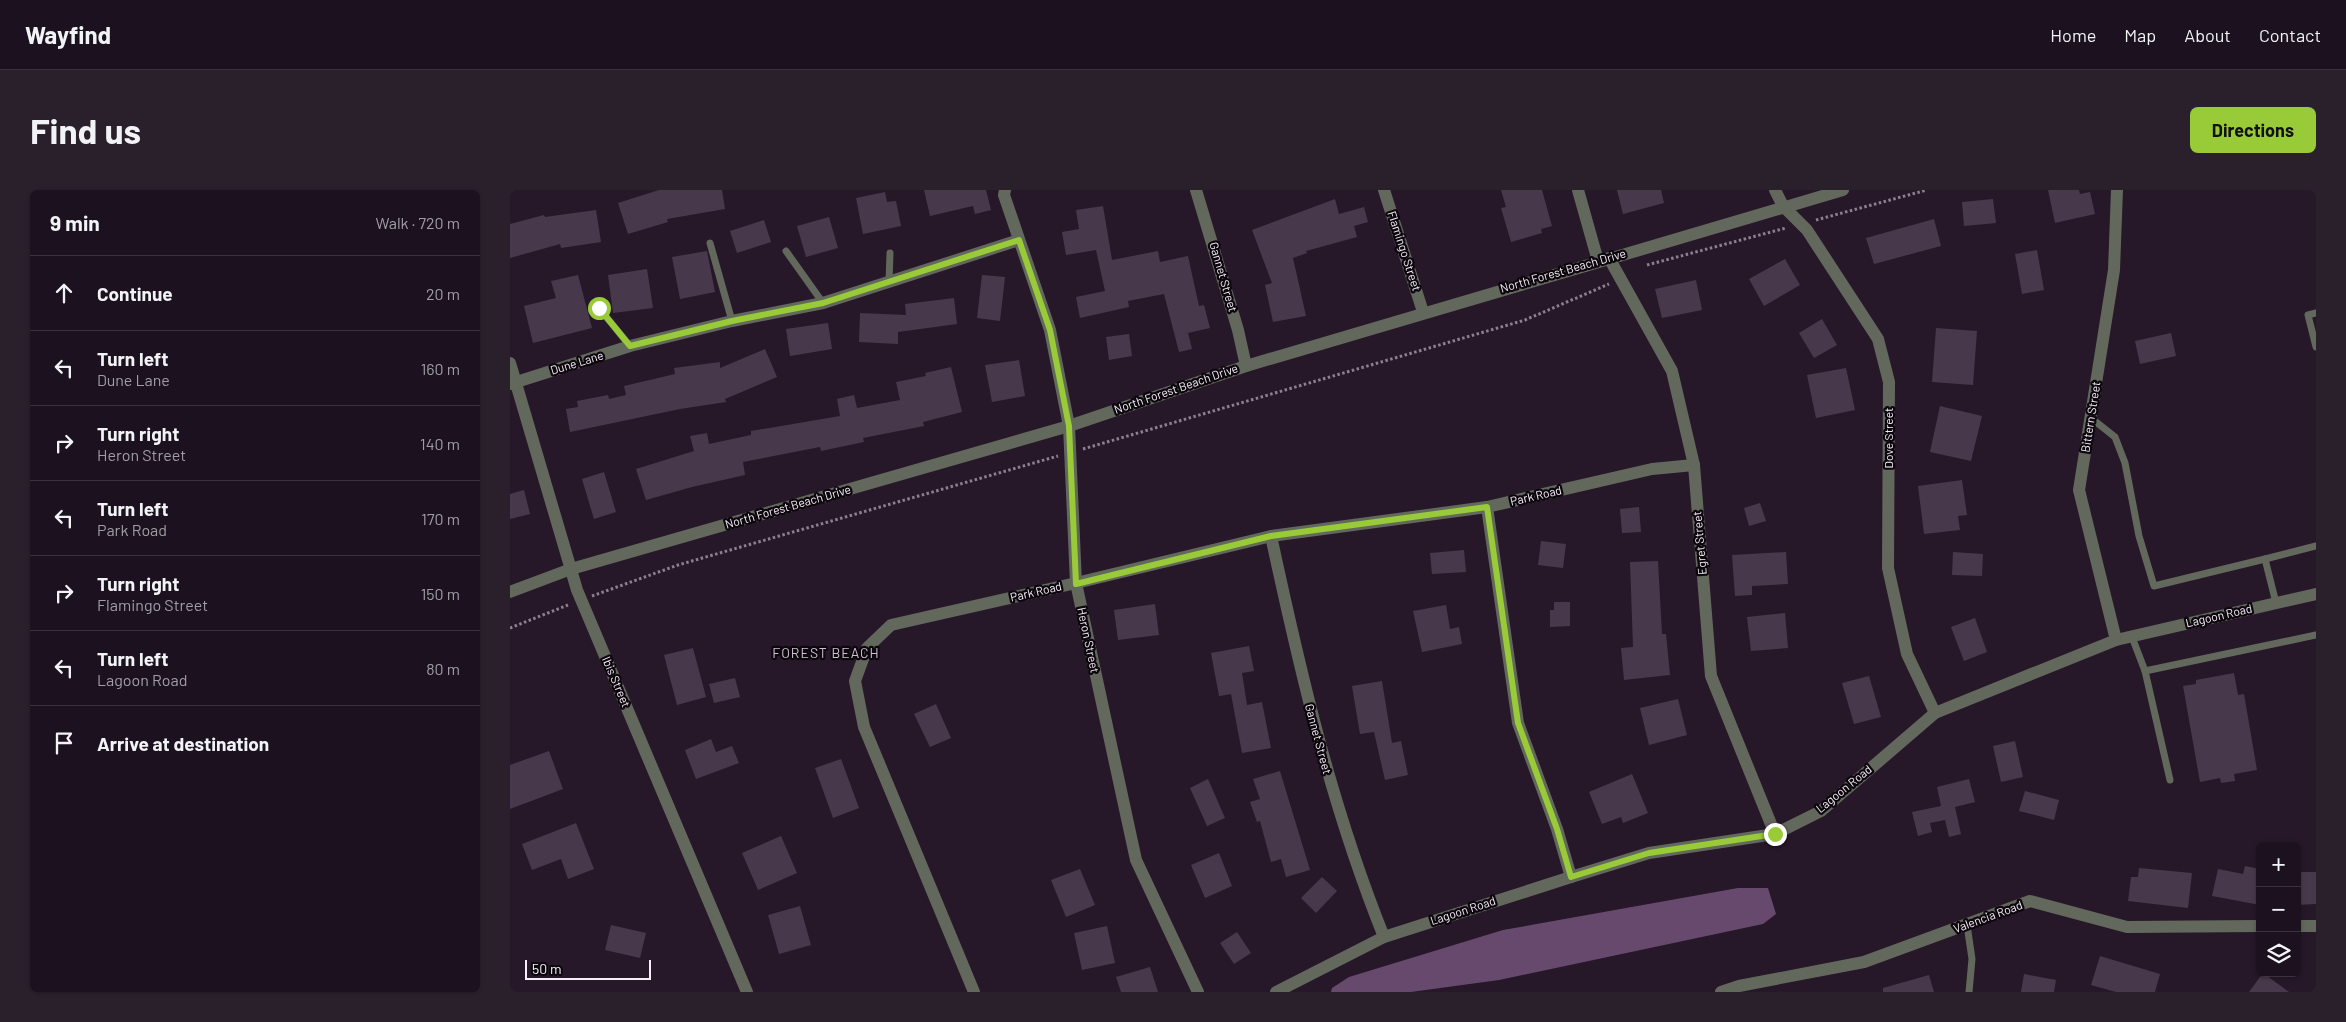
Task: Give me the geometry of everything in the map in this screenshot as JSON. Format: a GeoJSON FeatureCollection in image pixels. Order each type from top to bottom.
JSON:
{"type":"FeatureCollection","features":[{"type":"Feature","properties":{"kind":"street","name":"Heron Street"},"geometry":{"type":"LineString","coordinates":[[1005,190],[1004,195],[1050,330],[1069,426],[1076,584],[1136,860],[1198,992]]}},
{"type":"Feature","properties":{"kind":"street","name":"Gannet Street"},"geometry":{"type":"LineString","coordinates":[[1196,190],[1235,320],[1246,366]]}},
{"type":"Feature","properties":{"kind":"street","name":"Flamingo Street"},"geometry":{"type":"LineString","coordinates":[[1384,190],[1423,312]]}},
{"type":"Feature","properties":{"kind":"street","name":"Egret Street"},"geometry":{"type":"LineString","coordinates":[[1578,190],[1603,260],[1620,280],[1672,371],[1694,465],[1711,676],[1775,834]]}},
{"type":"Feature","properties":{"kind":"street","name":"Dove Street"},"geometry":{"type":"LineString","coordinates":[[1775,190],[1783,206],[1801,224],[1878,339],[1889,382],[1888,568],[1907,654],[1935,713]]}},
{"type":"Feature","properties":{"kind":"street","name":"North Forest Beach Drive"},"geometry":{"type":"LineString","coordinates":[[510,592],[571,569],[1069,426],[1246,366],[1423,312],[1843,190]]}},
{"type":"Feature","properties":{"kind":"street","name":"Bittern Street"},"geometry":{"type":"LineString","coordinates":[[2116,640],[2079,490],[2114,270],[2117,190]]}},
{"type":"Feature","properties":{"kind":"street","name":"Dune Lane"},"geometry":{"type":"LineString","coordinates":[[513,383],[630,346],[732,321],[823,303],[1019,240]]}},
{"type":"Feature","properties":{"kind":"street","name":"Ibis Street"},"geometry":{"type":"LineString","coordinates":[[510,363],[513,383],[581,600],[747,992]]}},
{"type":"Feature","properties":{"kind":"street","name":"Park Road"},"geometry":{"type":"LineString","coordinates":[[974,992],[864,727],[855,681],[867,648],[891,624],[1076,584],[1271,536],[1487,507],[1652,469],[1694,465]]}},
{"type":"Feature","properties":{"kind":"street"},"geometry":{"type":"LineString","coordinates":[[1487,507],[1518,723],[1557,829],[1571,877]]}},
{"type":"Feature","properties":{"kind":"street","name":"Gannet Street"},"geometry":{"type":"LineString","coordinates":[[1271,536],[1320,750],[1354,860],[1384,937]]}},
{"type":"Feature","properties":{"kind":"street","name":"Lagoon Road"},"geometry":{"type":"LineString","coordinates":[[1276,992],[1384,937],[1571,877],[1649,853],[1775,834],[1821,811],[1935,713],[2116,640],[2316,594]]}},
{"type":"Feature","properties":{"kind":"street","name":"Valencia Road"},"geometry":{"type":"LineString","coordinates":[[1720,992],[1739,986],[1864,962],[2030,901],[2127,927],[2256,926]]}},
{"type":"Feature","properties":{"kind":"street"},"geometry":{"type":"LineString","coordinates":[[2301,926],[2316,926]]}},
{"type":"Feature","properties":{"kind":"lane"},"geometry":{"type":"LineString","coordinates":[[710,243],[732,321]]}},
{"type":"Feature","properties":{"kind":"lane"},"geometry":{"type":"LineString","coordinates":[[786,251],[823,303]]}},
{"type":"Feature","properties":{"kind":"lane"},"geometry":{"type":"LineString","coordinates":[[889,282],[890,253]]}},
{"type":"Feature","properties":{"kind":"lane"},"geometry":{"type":"LineString","coordinates":[[599,308],[630,346]]}},
{"type":"Feature","properties":{"kind":"lane"},"geometry":{"type":"LineString","coordinates":[[2316,313],[2308,315],[2316,346]]}},
{"type":"Feature","properties":{"kind":"lane"},"geometry":{"type":"LineString","coordinates":[[2091,418],[2115,437],[2125,463],[2139,536],[2154,586],[2316,546]]}},
{"type":"Feature","properties":{"kind":"lane"},"geometry":{"type":"LineString","coordinates":[[2265,559],[2276,603]]}},
{"type":"Feature","properties":{"kind":"lane"},"geometry":{"type":"LineString","coordinates":[[2145,671],[2316,635]]}},
{"type":"Feature","properties":{"kind":"lane"},"geometry":{"type":"LineString","coordinates":[[2132,636],[2145,671],[2170,780]]}},
{"type":"Feature","properties":{"kind":"lane"},"geometry":{"type":"LineString","coordinates":[[1966,925],[1972,959],[1969,992]]}},
{"type":"Feature","properties":{"kind":"path"},"geometry":{"type":"LineString","coordinates":[[1646,265],[1927,190]]}},
{"type":"Feature","properties":{"kind":"path"},"geometry":{"type":"LineString","coordinates":[[510,628],[678,565],[1525,320],[1620,280]]}},
{"type":"Feature","properties":{"kind":"shaded area"},"geometry":{"type":"Polygon","coordinates":[[[1738,888],[1768,888],[1776,914],[1763,924],[1499,980],[1411,992],[1331,992],[1332,988],[1349,977],[1503,930],[1738,888]]]}},
{"type":"Feature","properties":{"kind":"building"},"geometry":{"type":"Polygon","coordinates":[[[659,190],[722,190],[725,209],[667,219],[668,222],[628,234],[618,203],[659,190]]]}},
{"type":"Feature","properties":{"kind":"building"},"geometry":{"type":"Polygon","coordinates":[[[924,190],[986,190],[991,210],[975,214],[973,206],[930,216],[924,190]]]}},
{"type":"Feature","properties":{"kind":"building"},"geometry":{"type":"Polygon","coordinates":[[[1501,190],[1542,190],[1552,226],[1541,229],[1542,233],[1511,242],[1501,208],[1506,207],[1501,190]]]}},
{"type":"Feature","properties":{"kind":"building"},"geometry":{"type":"Polygon","coordinates":[[[1617,190],[1661,190],[1664,203],[1623,214],[1617,190]]]}},
{"type":"Feature","properties":{"kind":"building"},"geometry":{"type":"Polygon","coordinates":[[[2048,190],[2079,190],[2080,194],[2090,192],[2095,214],[2055,223],[2048,190]]]}},
{"type":"Feature","properties":{"kind":"building"},"geometry":{"type":"Polygon","coordinates":[[[885,192],[887,202],[896,201],[901,226],[863,234],[856,198],[885,192]]]}},
{"type":"Feature","properties":{"kind":"building"},"geometry":{"type":"Polygon","coordinates":[[[1335,199],[1339,214],[1364,207],[1368,222],[1354,226],[1357,237],[1306,251],[1307,253],[1293,258],[1306,316],[1273,322],[1265,285],[1272,283],[1252,230],[1335,199]]]}},
{"type":"Feature","properties":{"kind":"building"},"geometry":{"type":"Polygon","coordinates":[[[1993,199],[1996,223],[1964,226],[1962,202],[1993,199]]]}},
{"type":"Feature","properties":{"kind":"building"},"geometry":{"type":"Polygon","coordinates":[[[1103,206],[1112,260],[1158,251],[1160,262],[1188,256],[1199,306],[1204,305],[1210,328],[1188,333],[1192,349],[1179,352],[1164,294],[1128,301],[1129,307],[1080,318],[1076,297],[1105,291],[1096,250],[1066,255],[1062,232],[1079,229],[1076,210],[1103,206]]]}},
{"type":"Feature","properties":{"kind":"building"},"geometry":{"type":"Polygon","coordinates":[[[596,210],[601,242],[561,248],[560,244],[510,258],[510,224],[544,215],[545,217],[596,210]]]}},
{"type":"Feature","properties":{"kind":"building"},"geometry":{"type":"Polygon","coordinates":[[[829,217],[838,248],[806,257],[797,226],[829,217]]]}},
{"type":"Feature","properties":{"kind":"building"},"geometry":{"type":"Polygon","coordinates":[[[1934,219],[1941,246],[1874,264],[1866,238],[1934,219]]]}},
{"type":"Feature","properties":{"kind":"building"},"geometry":{"type":"Polygon","coordinates":[[[764,220],[771,242],[737,253],[730,231],[764,220]]]}},
{"type":"Feature","properties":{"kind":"building"},"geometry":{"type":"Polygon","coordinates":[[[2037,250],[2044,290],[2022,294],[2015,254],[2037,250]]]}},
{"type":"Feature","properties":{"kind":"building"},"geometry":{"type":"Polygon","coordinates":[[[707,251],[715,292],[680,299],[672,257],[707,251]]]}},
{"type":"Feature","properties":{"kind":"building"},"geometry":{"type":"Polygon","coordinates":[[[1785,259],[1800,285],[1764,306],[1749,279],[1785,259]]]}},
{"type":"Feature","properties":{"kind":"building"},"geometry":{"type":"Polygon","coordinates":[[[647,269],[653,308],[613,313],[608,275],[647,269]]]}},
{"type":"Feature","properties":{"kind":"building"},"geometry":{"type":"Polygon","coordinates":[[[578,275],[592,328],[533,343],[524,306],[556,298],[551,281],[578,275]]]}},
{"type":"Feature","properties":{"kind":"building"},"geometry":{"type":"Polygon","coordinates":[[[982,275],[1005,277],[1000,321],[977,318],[982,275]]]}},
{"type":"Feature","properties":{"kind":"building"},"geometry":{"type":"Polygon","coordinates":[[[1696,280],[1702,310],[1662,318],[1655,289],[1696,280]]]}},
{"type":"Feature","properties":{"kind":"building"},"geometry":{"type":"Polygon","coordinates":[[[954,298],[957,324],[898,332],[898,344],[859,342],[860,313],[906,315],[905,304],[954,298]]]}},
{"type":"Feature","properties":{"kind":"building"},"geometry":{"type":"Polygon","coordinates":[[[1822,319],[1837,345],[1814,358],[1799,333],[1822,319]]]}},
{"type":"Feature","properties":{"kind":"building"},"geometry":{"type":"Polygon","coordinates":[[[828,323],[832,349],[790,356],[786,329],[828,323]]]}},
{"type":"Feature","properties":{"kind":"building"},"geometry":{"type":"Polygon","coordinates":[[[1936,328],[1977,331],[1973,385],[1932,382],[1936,328]]]}},
{"type":"Feature","properties":{"kind":"building"},"geometry":{"type":"Polygon","coordinates":[[[2171,333],[2176,356],[2140,364],[2135,341],[2171,333]]]}},
{"type":"Feature","properties":{"kind":"building"},"geometry":{"type":"Polygon","coordinates":[[[1129,334],[1132,356],[1109,360],[1106,337],[1129,334]]]}},
{"type":"Feature","properties":{"kind":"building"},"geometry":{"type":"Polygon","coordinates":[[[765,349],[777,377],[725,399],[726,402],[680,409],[570,432],[566,409],[578,407],[577,401],[608,395],[609,399],[626,395],[624,386],[675,374],[674,368],[720,362],[720,368],[765,349]]]}},
{"type":"Feature","properties":{"kind":"building"},"geometry":{"type":"Polygon","coordinates":[[[1019,360],[1025,396],[992,402],[985,365],[1019,360]]]}},
{"type":"Feature","properties":{"kind":"building"},"geometry":{"type":"Polygon","coordinates":[[[951,367],[962,412],[923,422],[924,426],[863,438],[864,442],[821,451],[820,447],[743,462],[745,475],[646,500],[636,469],[694,451],[690,436],[707,433],[709,444],[751,435],[751,431],[840,416],[837,399],[854,395],[857,408],[900,400],[896,382],[926,376],[925,373],[951,367]]]}},
{"type":"Feature","properties":{"kind":"building"},"geometry":{"type":"Polygon","coordinates":[[[1846,368],[1855,410],[1816,418],[1807,375],[1846,368]]]}},
{"type":"Feature","properties":{"kind":"building"},"geometry":{"type":"Polygon","coordinates":[[[1940,406],[1982,416],[1971,461],[1930,452],[1940,406]]]}},
{"type":"Feature","properties":{"kind":"building"},"geometry":{"type":"Polygon","coordinates":[[[604,472],[616,512],[594,519],[582,479],[604,472]]]}},
{"type":"Feature","properties":{"kind":"building"},"geometry":{"type":"Polygon","coordinates":[[[1962,480],[1967,515],[1958,516],[1960,530],[1924,534],[1918,486],[1962,480]]]}},
{"type":"Feature","properties":{"kind":"building"},"geometry":{"type":"Polygon","coordinates":[[[524,490],[530,514],[510,519],[510,494],[524,490]]]}},
{"type":"Feature","properties":{"kind":"building"},"geometry":{"type":"Polygon","coordinates":[[[1760,503],[1766,521],[1749,526],[1744,508],[1760,503]]]}},
{"type":"Feature","properties":{"kind":"building"},"geometry":{"type":"Polygon","coordinates":[[[1639,507],[1641,532],[1622,533],[1620,509],[1639,507]]]}},
{"type":"Feature","properties":{"kind":"building"},"geometry":{"type":"Polygon","coordinates":[[[1541,541],[1566,544],[1563,568],[1538,565],[1541,541]]]}},
{"type":"Feature","properties":{"kind":"building"},"geometry":{"type":"Polygon","coordinates":[[[1464,550],[1466,572],[1432,574],[1430,553],[1464,550]]]}},
{"type":"Feature","properties":{"kind":"building"},"geometry":{"type":"Polygon","coordinates":[[[1786,552],[1788,584],[1752,586],[1752,595],[1735,596],[1732,555],[1786,552]]]}},
{"type":"Feature","properties":{"kind":"building"},"geometry":{"type":"Polygon","coordinates":[[[1953,552],[1983,554],[1982,576],[1952,575],[1953,552]]]}},
{"type":"Feature","properties":{"kind":"building"},"geometry":{"type":"Polygon","coordinates":[[[1658,561],[1662,634],[1666,634],[1670,675],[1624,680],[1621,648],[1633,647],[1630,562],[1658,561]]]}},
{"type":"Feature","properties":{"kind":"building"},"geometry":{"type":"Polygon","coordinates":[[[1554,602],[1570,602],[1570,626],[1550,627],[1550,610],[1554,610],[1554,602]]]}},
{"type":"Feature","properties":{"kind":"building"},"geometry":{"type":"Polygon","coordinates":[[[1155,604],[1159,635],[1118,640],[1114,610],[1155,604]]]}},
{"type":"Feature","properties":{"kind":"building"},"geometry":{"type":"Polygon","coordinates":[[[1446,605],[1450,629],[1459,627],[1462,644],[1422,652],[1413,611],[1446,605]]]}},
{"type":"Feature","properties":{"kind":"building"},"geometry":{"type":"Polygon","coordinates":[[[1785,613],[1788,648],[1751,651],[1747,617],[1785,613]]]}},
{"type":"Feature","properties":{"kind":"building"},"geometry":{"type":"Polygon","coordinates":[[[1975,618],[1987,652],[1964,661],[1951,627],[1975,618]]]}},
{"type":"Feature","properties":{"kind":"building"},"geometry":{"type":"Polygon","coordinates":[[[1249,646],[1254,671],[1242,673],[1247,705],[1262,702],[1271,748],[1242,753],[1231,694],[1219,696],[1211,653],[1249,646]]]}},
{"type":"Feature","properties":{"kind":"building"},"geometry":{"type":"Polygon","coordinates":[[[693,648],[706,697],[677,705],[664,655],[693,648]]]}},
{"type":"Feature","properties":{"kind":"building"},"geometry":{"type":"Polygon","coordinates":[[[2234,673],[2238,695],[2244,694],[2257,770],[2234,774],[2235,781],[2221,783],[2220,778],[2200,782],[2183,686],[2196,684],[2196,680],[2234,673]]]}},
{"type":"Feature","properties":{"kind":"building"},"geometry":{"type":"Polygon","coordinates":[[[1869,676],[1881,717],[1854,724],[1842,683],[1869,676]]]}},
{"type":"Feature","properties":{"kind":"building"},"geometry":{"type":"Polygon","coordinates":[[[735,678],[740,697],[714,703],[709,684],[735,678]]]}},
{"type":"Feature","properties":{"kind":"building"},"geometry":{"type":"Polygon","coordinates":[[[1382,681],[1392,743],[1401,741],[1408,775],[1385,780],[1374,732],[1360,734],[1352,686],[1382,681]]]}},
{"type":"Feature","properties":{"kind":"building"},"geometry":{"type":"Polygon","coordinates":[[[1678,699],[1687,735],[1649,745],[1640,708],[1678,699]]]}},
{"type":"Feature","properties":{"kind":"building"},"geometry":{"type":"Polygon","coordinates":[[[936,704],[951,738],[930,747],[914,714],[936,704]]]}},
{"type":"Feature","properties":{"kind":"building"},"geometry":{"type":"Polygon","coordinates":[[[711,739],[716,752],[732,746],[739,763],[696,779],[685,750],[711,739]]]}},
{"type":"Feature","properties":{"kind":"building"},"geometry":{"type":"Polygon","coordinates":[[[2015,741],[2023,777],[2001,782],[1993,746],[2015,741]]]}},
{"type":"Feature","properties":{"kind":"building"},"geometry":{"type":"Polygon","coordinates":[[[549,751],[563,789],[510,809],[510,765],[549,751]]]}},
{"type":"Feature","properties":{"kind":"building"},"geometry":{"type":"Polygon","coordinates":[[[841,759],[859,808],[833,818],[815,768],[841,759]]]}},
{"type":"Feature","properties":{"kind":"building"},"geometry":{"type":"Polygon","coordinates":[[[1280,771],[1310,870],[1286,877],[1281,859],[1271,862],[1260,821],[1257,822],[1250,802],[1260,799],[1253,779],[1280,771]]]}},
{"type":"Feature","properties":{"kind":"building"},"geometry":{"type":"Polygon","coordinates":[[[1632,774],[1648,813],[1623,823],[1621,817],[1602,824],[1589,792],[1632,774]]]}},
{"type":"Feature","properties":{"kind":"building"},"geometry":{"type":"Polygon","coordinates":[[[1208,779],[1225,818],[1207,826],[1190,788],[1208,779]]]}},
{"type":"Feature","properties":{"kind":"building"},"geometry":{"type":"Polygon","coordinates":[[[1969,779],[1975,802],[1955,807],[1961,834],[1949,837],[1945,820],[1930,823],[1932,832],[1918,836],[1912,812],[1941,806],[1937,787],[1969,779]]]}},
{"type":"Feature","properties":{"kind":"building"},"geometry":{"type":"Polygon","coordinates":[[[2025,791],[2059,800],[2054,820],[2019,811],[2025,791]]]}},
{"type":"Feature","properties":{"kind":"building"},"geometry":{"type":"Polygon","coordinates":[[[576,823],[594,869],[568,879],[561,859],[532,870],[522,844],[576,823]]]}},
{"type":"Feature","properties":{"kind":"building"},"geometry":{"type":"Polygon","coordinates":[[[781,836],[797,873],[758,890],[742,853],[781,836]]]}},
{"type":"Feature","properties":{"kind":"building"},"geometry":{"type":"Polygon","coordinates":[[[1219,853],[1232,886],[1205,898],[1191,865],[1219,853]]]}},
{"type":"Feature","properties":{"kind":"building"},"geometry":{"type":"Polygon","coordinates":[[[2245,866],[2256,868],[2256,904],[2212,896],[2218,869],[2243,874],[2245,866]]]}},
{"type":"Feature","properties":{"kind":"building"},"geometry":{"type":"Polygon","coordinates":[[[2139,868],[2192,873],[2188,908],[2128,901],[2131,877],[2138,877],[2139,868]]]}},
{"type":"Feature","properties":{"kind":"building"},"geometry":{"type":"Polygon","coordinates":[[[1080,869],[1095,905],[1066,917],[1051,880],[1080,869]]]}},
{"type":"Feature","properties":{"kind":"building"},"geometry":{"type":"Polygon","coordinates":[[[2301,872],[2316,872],[2316,904],[2301,905],[2301,872]]]}},
{"type":"Feature","properties":{"kind":"building"},"geometry":{"type":"Polygon","coordinates":[[[1322,877],[1337,891],[1316,913],[1301,898],[1322,877]]]}},
{"type":"Feature","properties":{"kind":"building"},"geometry":{"type":"Polygon","coordinates":[[[800,906],[811,945],[779,954],[768,915],[800,906]]]}},
{"type":"Feature","properties":{"kind":"building"},"geometry":{"type":"Polygon","coordinates":[[[611,925],[646,933],[640,958],[605,950],[611,925]]]}},
{"type":"Feature","properties":{"kind":"building"},"geometry":{"type":"Polygon","coordinates":[[[1107,926],[1115,963],[1082,970],[1074,933],[1107,926]]]}},
{"type":"Feature","properties":{"kind":"building"},"geometry":{"type":"Polygon","coordinates":[[[1237,932],[1251,953],[1234,964],[1220,943],[1237,932]]]}},
{"type":"Feature","properties":{"kind":"building"},"geometry":{"type":"Polygon","coordinates":[[[2100,956],[2160,974],[2155,992],[2116,992],[2091,985],[2100,956]]]}},
{"type":"Feature","properties":{"kind":"building"},"geometry":{"type":"Polygon","coordinates":[[[1150,967],[1158,992],[1121,992],[1116,977],[1150,967]]]}},
{"type":"Feature","properties":{"kind":"building"},"geometry":{"type":"Polygon","coordinates":[[[2024,974],[2056,980],[2054,992],[2021,992],[2024,974]]]}},
{"type":"Feature","properties":{"kind":"building"},"geometry":{"type":"Polygon","coordinates":[[[1929,975],[1934,992],[1883,992],[1883,988],[1929,975]]]}},
{"type":"Feature","properties":{"kind":"building"},"geometry":{"type":"Polygon","coordinates":[[[2260,977],[2268,977],[2289,992],[2249,992],[2260,977]]]}},
{"type":"Feature","properties":{"kind":"district","name":"FOREST BEACH"},"geometry":{"type":"Point","coordinates":[826,653]}},
{"type":"Feature","properties":{"kind":"route"},"geometry":{"type":"LineString","coordinates":[[599,308],[630,346],[732,321],[823,303],[1019,240],[1050,330],[1069,426],[1076,584],[1271,536],[1487,507],[1518,723],[1557,829],[1571,877],[1649,853],[1775,834]]}}]}
